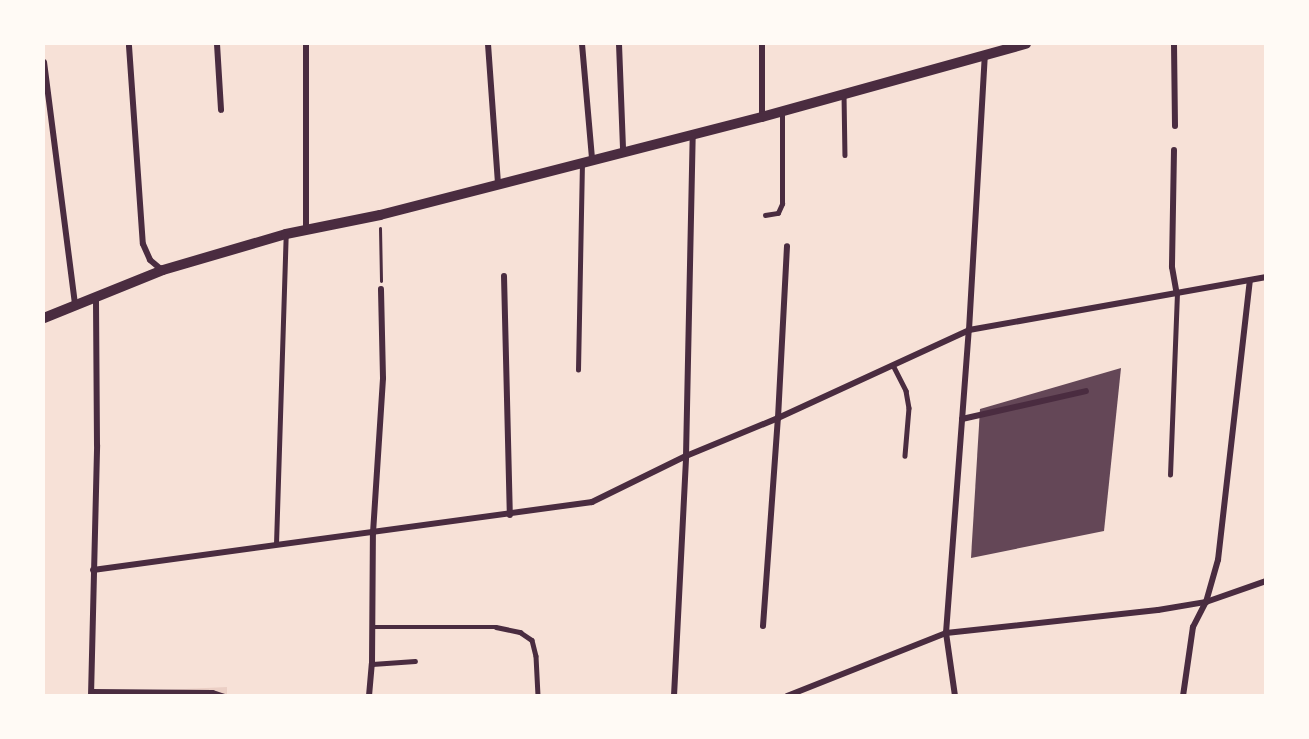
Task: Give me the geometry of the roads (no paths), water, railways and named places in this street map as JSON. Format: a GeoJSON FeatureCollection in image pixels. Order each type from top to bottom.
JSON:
{"type":"FeatureCollection","features":[{"type":"Feature","properties":{"kind":"street"},"geometry":{"type":"LineString","coordinates":[[218,44],[216,52],[221,110]]}},
{"type":"Feature","properties":{"kind":"street"},"geometry":{"type":"LineString","coordinates":[[306,44],[306,229]]}},
{"type":"Feature","properties":{"kind":"street"},"geometry":{"type":"LineString","coordinates":[[488,44],[498,184]]}},
{"type":"Feature","properties":{"kind":"street"},"geometry":{"type":"LineString","coordinates":[[582,44],[587,160]]}},
{"type":"Feature","properties":{"kind":"street"},"geometry":{"type":"LineString","coordinates":[[619,44],[623,150]]}},
{"type":"Feature","properties":{"kind":"street"},"geometry":{"type":"LineString","coordinates":[[762,44],[762,117]]}},
{"type":"Feature","properties":{"kind":"street"},"geometry":{"type":"LineString","coordinates":[[44,318],[163,270],[286,234],[380,215],[623,150],[762,117],[1026,44]]}},
{"type":"Feature","properties":{"kind":"street"},"geometry":{"type":"LineString","coordinates":[[1174,44],[1174,126]]}},
{"type":"Feature","properties":{"kind":"street"},"geometry":{"type":"LineString","coordinates":[[129,46],[143,244],[150,260],[163,270]]}},
{"type":"Feature","properties":{"kind":"street"},"geometry":{"type":"LineString","coordinates":[[955,696],[946,633],[969,330],[985,55]]}},
{"type":"Feature","properties":{"kind":"street"},"geometry":{"type":"LineString","coordinates":[[44,62],[75,305]]}},
{"type":"Feature","properties":{"kind":"street"},"geometry":{"type":"LineString","coordinates":[[675,696],[686,456],[693,134]]}},
{"type":"Feature","properties":{"kind":"street"},"geometry":{"type":"LineString","coordinates":[[1174,150],[1172,267],[1177,294]]}},
{"type":"Feature","properties":{"kind":"street"},"geometry":{"type":"LineString","coordinates":[[276,544],[286,234]]}},
{"type":"Feature","properties":{"kind":"street"},"geometry":{"type":"LineString","coordinates":[[763,626],[778,418],[787,246]]}},
{"type":"Feature","properties":{"kind":"street"},"geometry":{"type":"LineString","coordinates":[[504,276],[510,515]]}},
{"type":"Feature","properties":{"kind":"street"},"geometry":{"type":"LineString","coordinates":[[93,570],[276,544],[510,515],[592,502],[686,456],[778,418],[969,330],[1266,277]]}},
{"type":"Feature","properties":{"kind":"street"},"geometry":{"type":"LineString","coordinates":[[1184,696],[1193,627],[1206,602],[1218,560],[1250,281]]}},
{"type":"Feature","properties":{"kind":"street"},"geometry":{"type":"LineString","coordinates":[[369,696],[372,664],[373,532],[383,378],[381,289]]}},
{"type":"Feature","properties":{"kind":"street"},"geometry":{"type":"LineString","coordinates":[[91,693],[97,445],[96,297]]}},
{"type":"Feature","properties":{"kind":"street"},"geometry":{"type":"LineString","coordinates":[[962,419],[1086,391]]}},
{"type":"Feature","properties":{"kind":"street"},"geometry":{"type":"LineString","coordinates":[[787,696],[946,633],[1148,612],[1206,602],[1266,581]]}},
{"type":"Feature","properties":{"kind":"street"},"geometry":{"type":"LineString","coordinates":[[372,664],[415,662]]}},
{"type":"Feature","properties":{"kind":"lane"},"geometry":{"type":"LineString","coordinates":[[844,94],[845,155]]}},
{"type":"Feature","properties":{"kind":"lane"},"geometry":{"type":"LineString","coordinates":[[765,216],[778,213],[782,204],[782,111]]}},
{"type":"Feature","properties":{"kind":"lane"},"geometry":{"type":"LineString","coordinates":[[578,370],[587,160]]}},
{"type":"Feature","properties":{"kind":"lane"},"geometry":{"type":"LineString","coordinates":[[1170,475],[1177,294]]}},
{"type":"Feature","properties":{"kind":"lane"},"geometry":{"type":"LineString","coordinates":[[893,365],[906,391],[909,408],[905,456]]}},
{"type":"Feature","properties":{"kind":"lane"},"geometry":{"type":"LineString","coordinates":[[372,627],[496,627],[520,632],[532,640],[536,656],[538,696]]}},
{"type":"Feature","properties":{"kind":"lane"},"geometry":{"type":"LineString","coordinates":[[91,693],[212,692],[224,696]]}}]}
